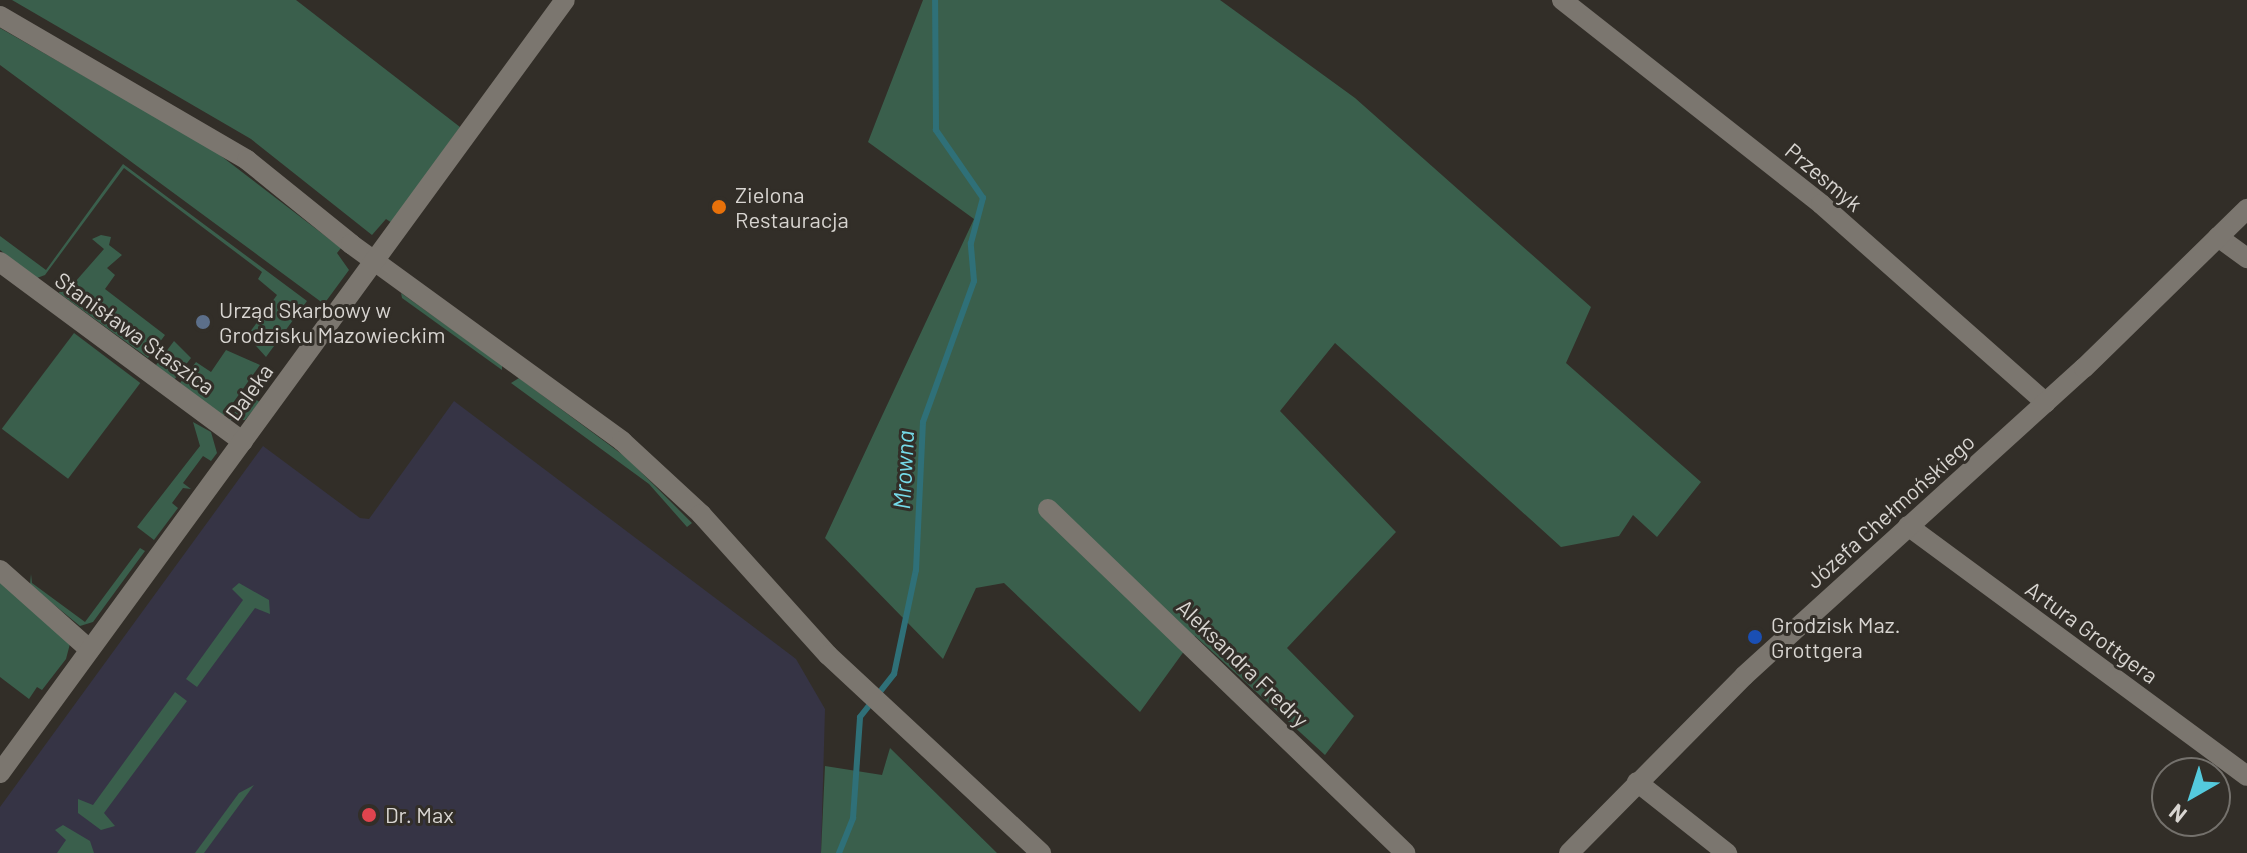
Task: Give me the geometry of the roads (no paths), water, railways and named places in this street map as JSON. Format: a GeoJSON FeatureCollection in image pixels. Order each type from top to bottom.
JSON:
{"type":"FeatureCollection","features":[{"type":"Feature","properties":{"kind":"street","name":"Daleka"},"geometry":{"type":"LineString","coordinates":[[0,773],[565,0]]}},
{"type":"Feature","properties":{"kind":"street","name":"Przesmyk"},"geometry":{"type":"LineString","coordinates":[[1562,0],[1821,204],[2046,403]]}},
{"type":"Feature","properties":{"kind":"street"},"geometry":{"type":"LineString","coordinates":[[0,16],[247,160],[375,261],[657,471],[854,680],[1041,853]]}},
{"type":"Feature","properties":{"kind":"street","name":"Józefa Chełmońskiego"},"geometry":{"type":"LineString","coordinates":[[1569,853],[1637,782],[1908,526],[2046,403],[2247,209]]}},
{"type":"Feature","properties":{"kind":"street"},"geometry":{"type":"LineString","coordinates":[[2218,237],[2247,258]]}},
{"type":"Feature","properties":{"kind":"street","name":"Stanisława Staszica"},"geometry":{"type":"LineString","coordinates":[[0,262],[243,442]]}},
{"type":"Feature","properties":{"kind":"street","name":"Aleksandra Fredry"},"geometry":{"type":"LineString","coordinates":[[1048,509],[1406,853]]}},
{"type":"Feature","properties":{"kind":"street","name":"Artura Grottgera"},"geometry":{"type":"LineString","coordinates":[[1908,526],[2247,776]]}},
{"type":"Feature","properties":{"kind":"street"},"geometry":{"type":"LineString","coordinates":[[0,570],[90,650]]}},
{"type":"Feature","properties":{"kind":"street"},"geometry":{"type":"LineString","coordinates":[[1637,782],[1727,853]]}},
{"type":"Feature","properties":{"kind":"waterway","name":"Mrowna"},"geometry":{"type":"LineString","coordinates":[[839,853],[853,818],[860,717],[894,674],[916,570],[923,422],[974,281],[971,243],[983,198],[936,130],[935,0]]}},
{"type":"Feature","properties":{"kind":"place","name":"Zielona Restauracja"},"geometry":{"type":"Point","coordinates":[719,207]}},
{"type":"Feature","properties":{"kind":"place","name":"Urząd Skarbowy w Grodzisku Mazowieckim"},"geometry":{"type":"Point","coordinates":[203,322]}},
{"type":"Feature","properties":{"kind":"place","name":"Grodzisk Maz. Grottgera"},"geometry":{"type":"Point","coordinates":[1755,637]}},
{"type":"Feature","properties":{"kind":"place","name":"Dr. Max"},"geometry":{"type":"Point","coordinates":[369,815]}}]}
